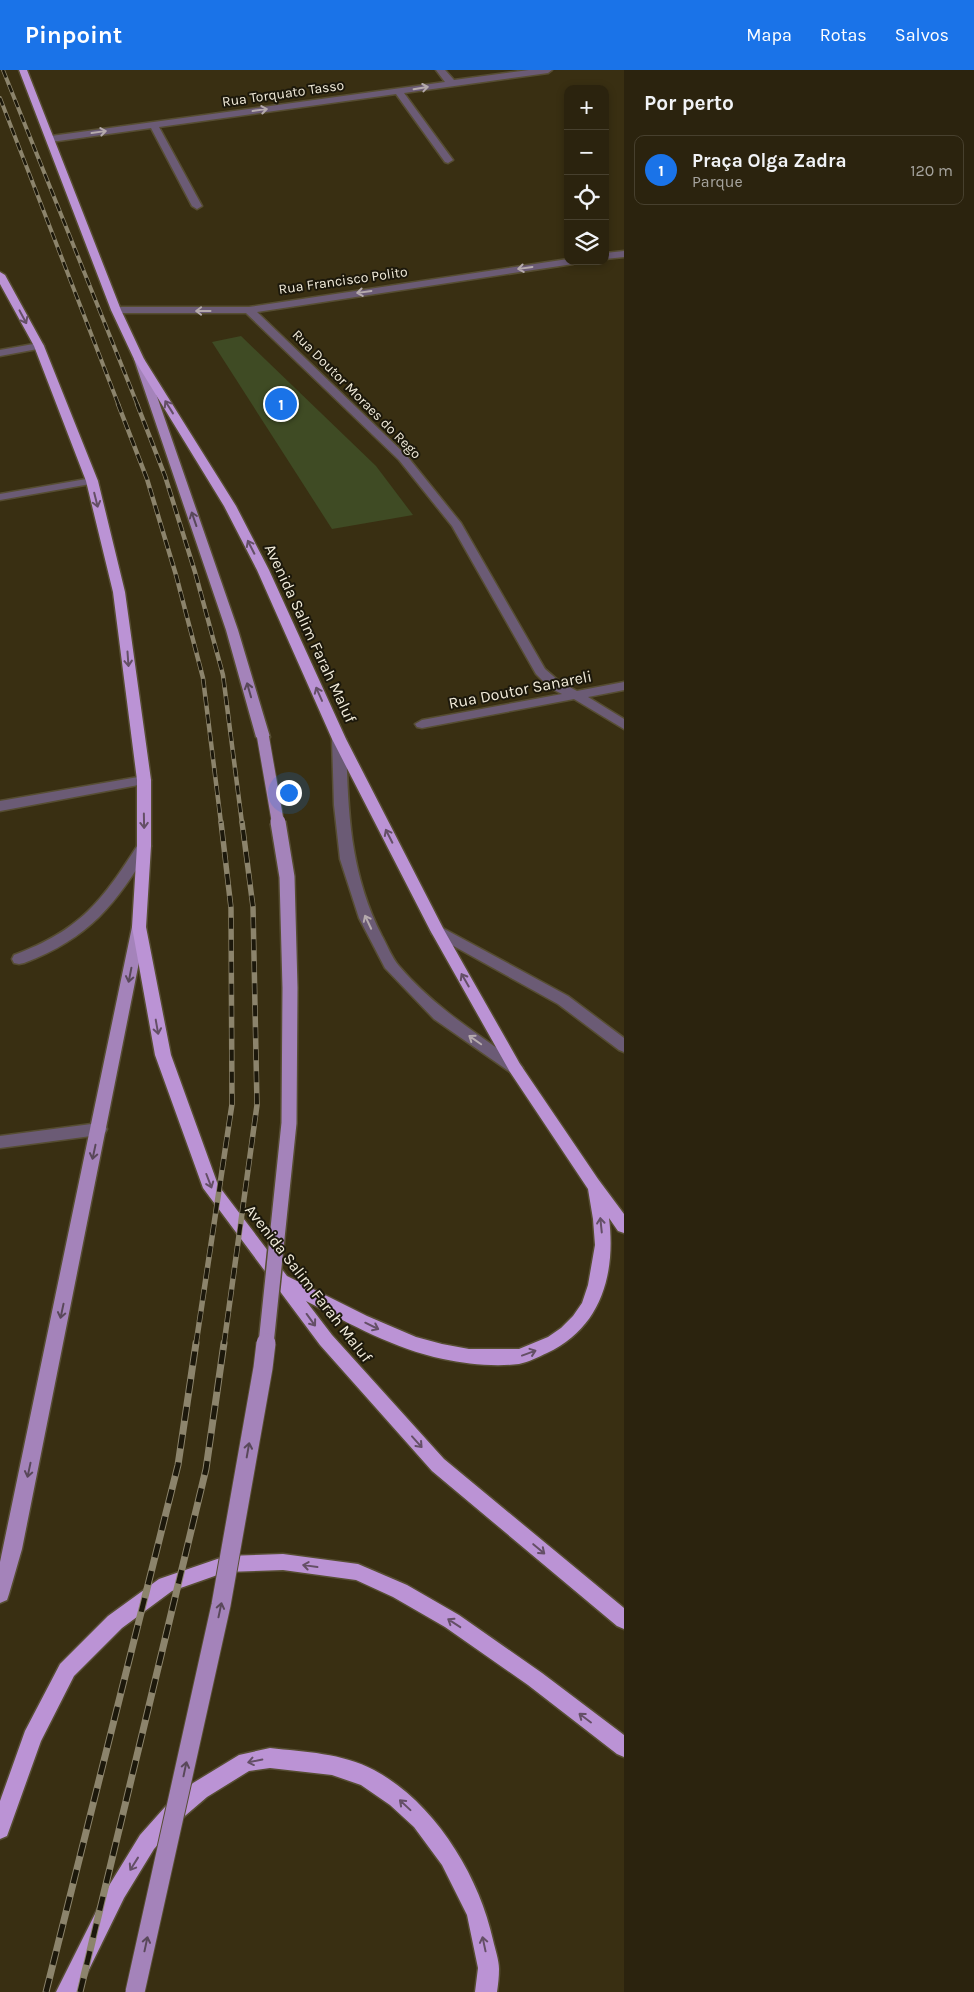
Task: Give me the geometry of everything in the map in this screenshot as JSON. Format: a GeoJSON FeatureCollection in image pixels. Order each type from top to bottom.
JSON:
{"type":"FeatureCollection","features":[{"type":"Feature","properties":{"kind":"highway","name":"Avenida Salim Farah Maluf"},"geometry":{"type":"LineString","coordinates":[[24,70],[116,310],[139,359],[230,506],[263,570],[339,739],[437,930],[515,1068],[592,1183],[624,1226]]}},
{"type":"Feature","properties":{"kind":"highway","name":"Avenida Salim Farah Maluf"},"geometry":{"type":"LineString","coordinates":[[0,274],[39,346],[92,481],[119,592],[144,780],[144,846],[139,927],[163,1055],[211,1188],[326,1340],[438,1465],[624,1620]]}},
{"type":"Feature","properties":{"kind":"highway"},"geometry":{"type":"LineString","coordinates":[[282,1280],[393,1336],[435,1350],[480,1358],[523,1356],[561,1339],[586,1313],[600,1276],[603,1250],[599,1204],[592,1183]]}},
{"type":"Feature","properties":{"kind":"highway"},"geometry":{"type":"LineString","coordinates":[[0,1829],[32,1738],[67,1670],[115,1622],[166,1585],[226,1564],[282,1562],[358,1572],[400,1591],[452,1621],[535,1679],[624,1747]]}},
{"type":"Feature","properties":{"kind":"highway"},"geometry":{"type":"LineString","coordinates":[[68,1992],[117,1891],[147,1842],[172,1814],[200,1790],[246,1762],[270,1758],[332,1765],[366,1777],[397,1798],[421,1820],[449,1858],[477,1913],[489,1968],[486,1992]]}},
{"type":"Feature","properties":{"kind":"main road"},"geometry":{"type":"LineString","coordinates":[[135,1992],[224,1586],[263,1368],[289,1123],[290,988],[287,876],[263,737],[232,630],[139,359]]}},
{"type":"Feature","properties":{"kind":"main road"},"geometry":{"type":"LineString","coordinates":[[0,1594],[6,1550],[99,1129],[139,927]]}},
{"type":"Feature","properties":{"kind":"street"},"geometry":{"type":"LineString","coordinates":[[440,70],[451,83]]}},
{"type":"Feature","properties":{"kind":"street","name":"Rua Torquato Tasso"},"geometry":{"type":"LineString","coordinates":[[51,139],[548,70]]}},
{"type":"Feature","properties":{"kind":"street"},"geometry":{"type":"LineString","coordinates":[[398,91],[448,160]]}},
{"type":"Feature","properties":{"kind":"street"},"geometry":{"type":"LineString","coordinates":[[154,125],[198,206]]}},
{"type":"Feature","properties":{"kind":"street"},"geometry":{"type":"LineString","coordinates":[[609,256],[624,254]]}},
{"type":"Feature","properties":{"kind":"street","name":"Rua Francisco Polito"},"geometry":{"type":"LineString","coordinates":[[116,310],[249,310],[564,262]]}},
{"type":"Feature","properties":{"kind":"street","name":"Rua Doutor Moraes do Rego"},"geometry":{"type":"LineString","coordinates":[[249,310],[403,458],[457,526],[540,671],[555,685],[624,725]]}},
{"type":"Feature","properties":{"kind":"street"},"geometry":{"type":"LineString","coordinates":[[0,353],[39,346]]}},
{"type":"Feature","properties":{"kind":"street"},"geometry":{"type":"LineString","coordinates":[[0,497],[92,481]]}},
{"type":"Feature","properties":{"kind":"street","name":"Rua Doutor Sanareli"},"geometry":{"type":"LineString","coordinates":[[422,724],[624,686]]}},
{"type":"Feature","properties":{"kind":"street"},"geometry":{"type":"LineString","coordinates":[[339,739],[341,804],[347,860],[366,918],[392,968],[439,1015],[515,1068]]}},
{"type":"Feature","properties":{"kind":"street"},"geometry":{"type":"LineString","coordinates":[[0,806],[144,780]]}},
{"type":"Feature","properties":{"kind":"street"},"geometry":{"type":"LineString","coordinates":[[19,959],[54,944],[95,914],[144,846]]}},
{"type":"Feature","properties":{"kind":"street"},"geometry":{"type":"LineString","coordinates":[[437,930],[563,1000],[624,1046]]}},
{"type":"Feature","properties":{"kind":"street"},"geometry":{"type":"LineString","coordinates":[[0,1142],[99,1129]]}},
{"type":"Feature","properties":{"kind":"green space"},"geometry":{"type":"Polygon","coordinates":[[[241,336],[376,466],[413,515],[332,529],[212,342],[241,336]]]}},
{"type":"Feature","properties":{"kind":"railway"},"geometry":{"type":"LineString","coordinates":[[3,70],[138,406]]}},
{"type":"Feature","properties":{"kind":"railway"},"geometry":{"type":"LineString","coordinates":[[0,98],[119,406]]}},
{"type":"Feature","properties":{"kind":"railway"},"geometry":{"type":"LineString","coordinates":[[118,404],[147,479],[176,575],[203,678],[221,823]]}},
{"type":"Feature","properties":{"kind":"railway"},"geometry":{"type":"LineString","coordinates":[[137,404],[165,476],[195,572],[223,675],[242,823]]}},
{"type":"Feature","properties":{"kind":"railway"},"geometry":{"type":"LineString","coordinates":[[196,1344],[232,1104],[231,908],[221,822]]}},
{"type":"Feature","properties":{"kind":"railway"},"geometry":{"type":"LineString","coordinates":[[224,1344],[257,1105],[253,907],[242,822]]}},
{"type":"Feature","properties":{"kind":"railway"},"geometry":{"type":"LineString","coordinates":[[46,1992],[178,1465],[196,1343]]}},
{"type":"Feature","properties":{"kind":"railway"},"geometry":{"type":"LineString","coordinates":[[80,1992],[206,1469],[224,1343]]}},
{"type":"Feature","properties":{"kind":"place","name":"Praça Olga Zadra"},"geometry":{"type":"Point","coordinates":[281,404]}}]}
